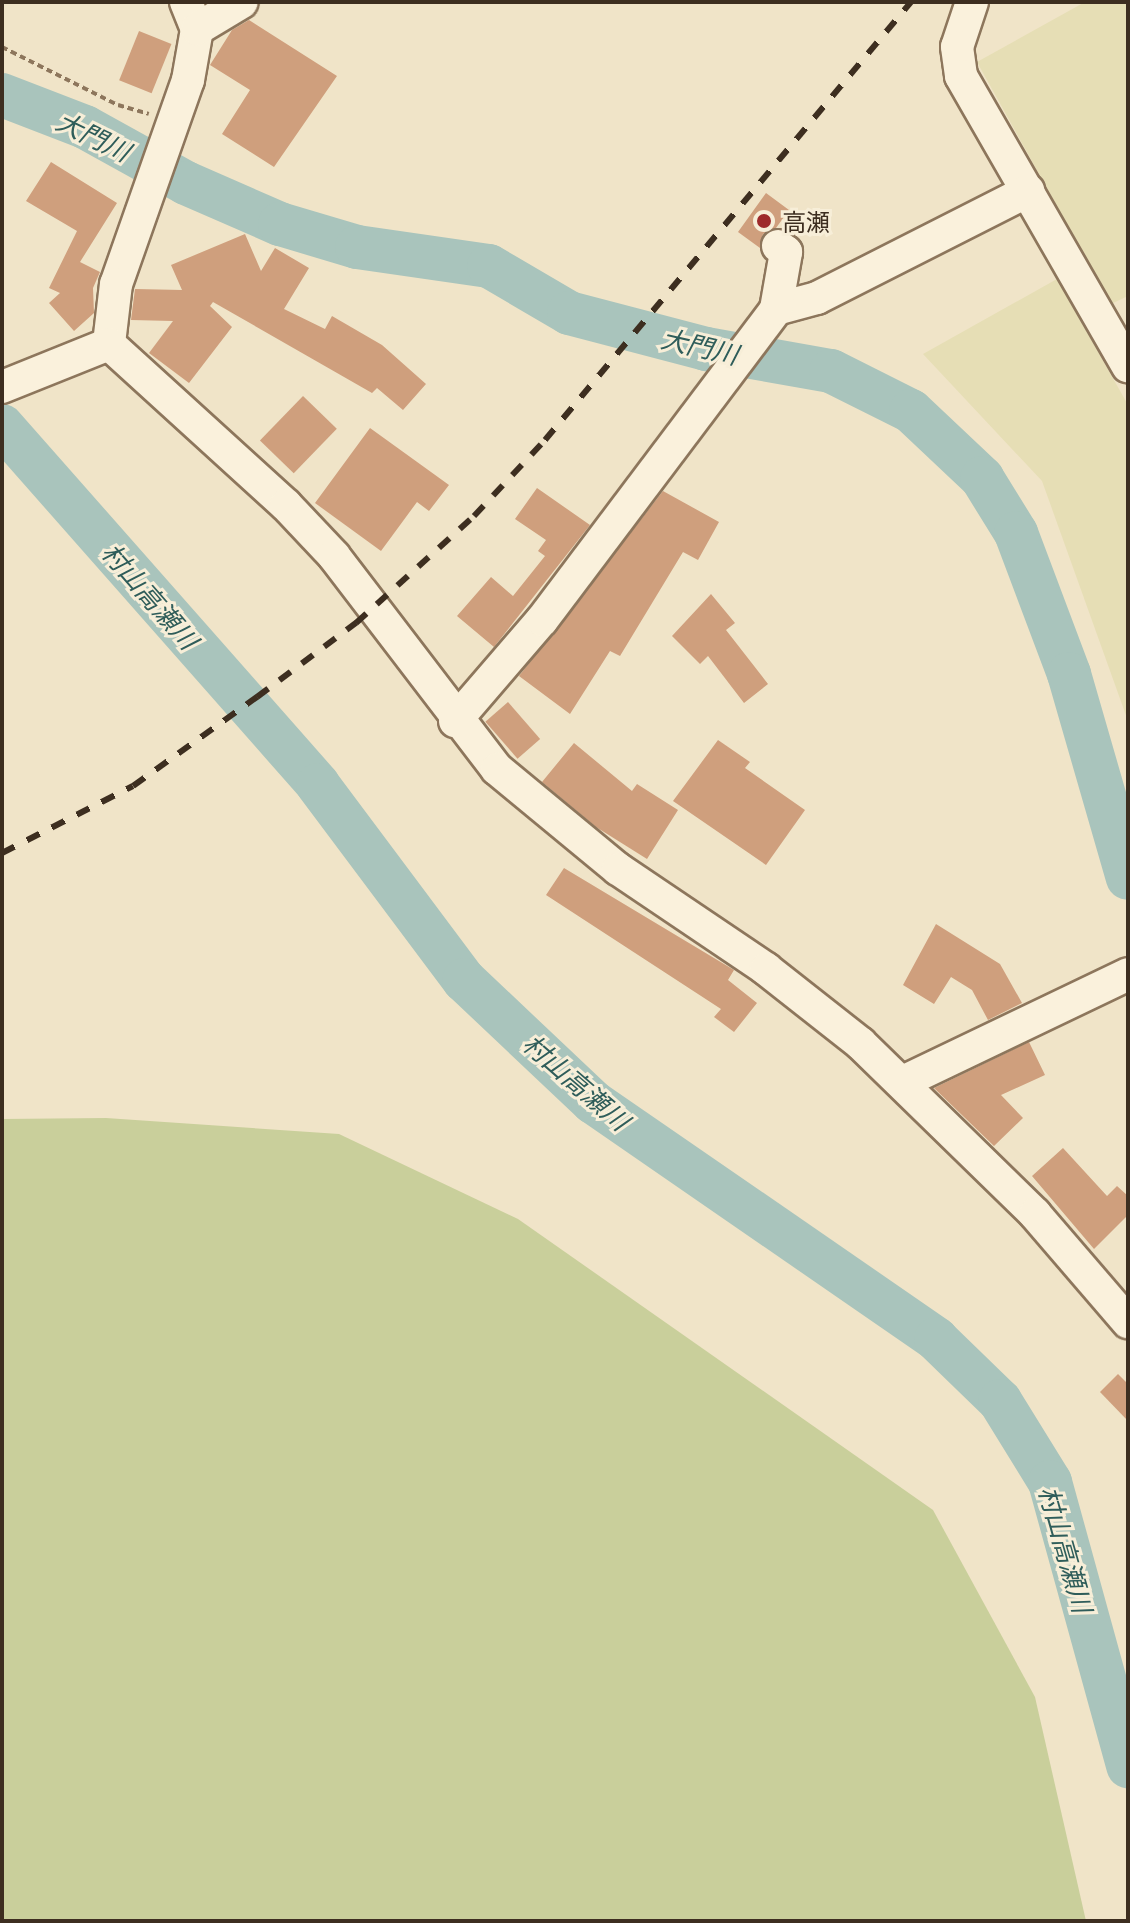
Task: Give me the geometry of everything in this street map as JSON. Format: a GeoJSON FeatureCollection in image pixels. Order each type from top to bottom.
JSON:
{"type":"FeatureCollection","features":[{"type":"Feature","properties":{"kind":"street"},"geometry":{"type":"LineString","coordinates":[[109,344],[116,284],[188,80],[192,16],[242,2]]}},
{"type":"Feature","properties":{"kind":"street"},"geometry":{"type":"LineString","coordinates":[[972,2],[957,47],[961,76],[1028,191],[1119,327],[1128,366]]}},
{"type":"Feature","properties":{"kind":"street"},"geometry":{"type":"LineString","coordinates":[[776,309],[817,298],[1028,191]]}},
{"type":"Feature","properties":{"kind":"street"},"geometry":{"type":"LineString","coordinates":[[455,721],[542,620],[776,309],[786,252],[778,246]]}},
{"type":"Feature","properties":{"kind":"street"},"geometry":{"type":"LineString","coordinates":[[2,387],[109,344]]}},
{"type":"Feature","properties":{"kind":"street"},"geometry":{"type":"LineString","coordinates":[[109,344],[286,505],[334,556],[455,721],[537,807],[766,969],[903,1082],[1035,1214],[1128,1322]]}},
{"type":"Feature","properties":{"kind":"street"},"geometry":{"type":"LineString","coordinates":[[903,1082],[1128,974]]}},
{"type":"Feature","properties":{"kind":"path"},"geometry":{"type":"LineString","coordinates":[[2,47],[169,133]]}},
{"type":"Feature","properties":{"kind":"shaded area"},"geometry":{"type":"Polygon","coordinates":[[[1085,2],[1128,2],[1128,296],[1111,304],[977,62],[1085,2]]]}},
{"type":"Feature","properties":{"kind":"shaded area"},"geometry":{"type":"Polygon","coordinates":[[[1057,279],[1128,405],[1128,721],[1042,481],[923,354],[1057,279]]]}},
{"type":"Feature","properties":{"kind":"green space"},"geometry":{"type":"Polygon","coordinates":[[[106,1118],[339,1134],[518,1219],[933,1510],[1035,1697],[1086,1921],[2,1921],[2,1119],[106,1118]]]}},
{"type":"Feature","properties":{"kind":"building"},"geometry":{"type":"Polygon","coordinates":[[[249,20],[337,76],[274,167],[222,134],[250,90],[210,65],[232,30],[249,20]]]}},
{"type":"Feature","properties":{"kind":"building"},"geometry":{"type":"Polygon","coordinates":[[[139,31],[171,44],[152,93],[119,80],[139,31]]]}},
{"type":"Feature","properties":{"kind":"building"},"geometry":{"type":"Polygon","coordinates":[[[51,162],[117,203],[80,262],[100,272],[93,288],[94,313],[74,331],[49,303],[60,293],[49,288],[77,231],[26,201],[51,162]]]}},
{"type":"Feature","properties":{"kind":"building"},"geometry":{"type":"Polygon","coordinates":[[[766,193],[789,210],[776,228],[763,234],[760,248],[738,232],[766,193]]]}},
{"type":"Feature","properties":{"kind":"building"},"geometry":{"type":"Polygon","coordinates":[[[245,234],[261,271],[275,248],[309,268],[284,309],[325,329],[332,316],[382,345],[426,384],[403,410],[377,388],[372,393],[213,302],[210,306],[232,327],[189,383],[149,353],[173,321],[131,320],[135,289],[182,290],[171,265],[245,234]]]}},
{"type":"Feature","properties":{"kind":"building"},"geometry":{"type":"Polygon","coordinates":[[[303,396],[337,429],[294,473],[260,441],[303,396]]]}},
{"type":"Feature","properties":{"kind":"building"},"geometry":{"type":"Polygon","coordinates":[[[370,428],[449,485],[429,511],[417,502],[381,551],[315,503],[370,428]]]}},
{"type":"Feature","properties":{"kind":"building"},"geometry":{"type":"Polygon","coordinates":[[[537,488],[590,525],[494,647],[457,616],[491,577],[513,596],[545,556],[538,551],[546,540],[515,519],[537,488]]]}},
{"type":"Feature","properties":{"kind":"building"},"geometry":{"type":"Polygon","coordinates":[[[663,491],[719,522],[698,560],[683,552],[620,656],[610,651],[570,714],[519,676],[663,491]]]}},
{"type":"Feature","properties":{"kind":"building"},"geometry":{"type":"Polygon","coordinates":[[[711,594],[735,623],[726,630],[768,684],[744,703],[708,656],[700,664],[672,636],[711,594]]]}},
{"type":"Feature","properties":{"kind":"building"},"geometry":{"type":"Polygon","coordinates":[[[508,702],[540,739],[518,759],[485,722],[508,702]]]}},
{"type":"Feature","properties":{"kind":"building"},"geometry":{"type":"Polygon","coordinates":[[[718,740],[750,762],[745,768],[805,810],[766,865],[673,801],[718,740]]]}},
{"type":"Feature","properties":{"kind":"building"},"geometry":{"type":"Polygon","coordinates":[[[574,743],[632,791],[637,784],[678,810],[647,859],[596,827],[542,782],[574,743]]]}},
{"type":"Feature","properties":{"kind":"building"},"geometry":{"type":"Polygon","coordinates":[[[564,868],[734,970],[728,980],[757,1003],[734,1032],[714,1017],[721,1009],[546,895],[564,868]]]}},
{"type":"Feature","properties":{"kind":"building"},"geometry":{"type":"Polygon","coordinates":[[[936,924],[1000,964],[1022,1003],[988,1020],[972,990],[951,977],[934,1004],[903,985],[936,924]]]}},
{"type":"Feature","properties":{"kind":"building"},"geometry":{"type":"Polygon","coordinates":[[[1029,1042],[1045,1075],[1001,1095],[1023,1118],[994,1146],[934,1088],[1029,1042]]]}},
{"type":"Feature","properties":{"kind":"building"},"geometry":{"type":"Polygon","coordinates":[[[1063,1148],[1107,1196],[1117,1186],[1128,1196],[1128,1215],[1094,1249],[1032,1176],[1063,1148]]]}},
{"type":"Feature","properties":{"kind":"building"},"geometry":{"type":"Polygon","coordinates":[[[1118,1374],[1128,1384],[1128,1421],[1100,1392],[1118,1374]]]}},
{"type":"Feature","properties":{"kind":"waterway","name":"大門川"},"geometry":{"type":"LineString","coordinates":[[2,95],[85,127],[186,183],[280,224],[357,247],[489,266],[569,313],[706,349],[831,371],[911,411],[982,478],[1016,533],[1069,674],[1128,878]]}},
{"type":"Feature","properties":{"kind":"waterway","name":"村山高瀬川"},"geometry":{"type":"LineString","coordinates":[[2,426],[318,785],[464,980],[593,1102],[936,1339],[1000,1401],[1050,1482],[1128,1766]]}},
{"type":"Feature","properties":{"kind":"railway"},"geometry":{"type":"LineString","coordinates":[[2,853],[133,786],[356,623],[474,516],[545,440],[911,2]]}},
{"type":"Feature","properties":{"kind":"place","name":"高瀬"},"geometry":{"type":"Point","coordinates":[764,221]}}]}
